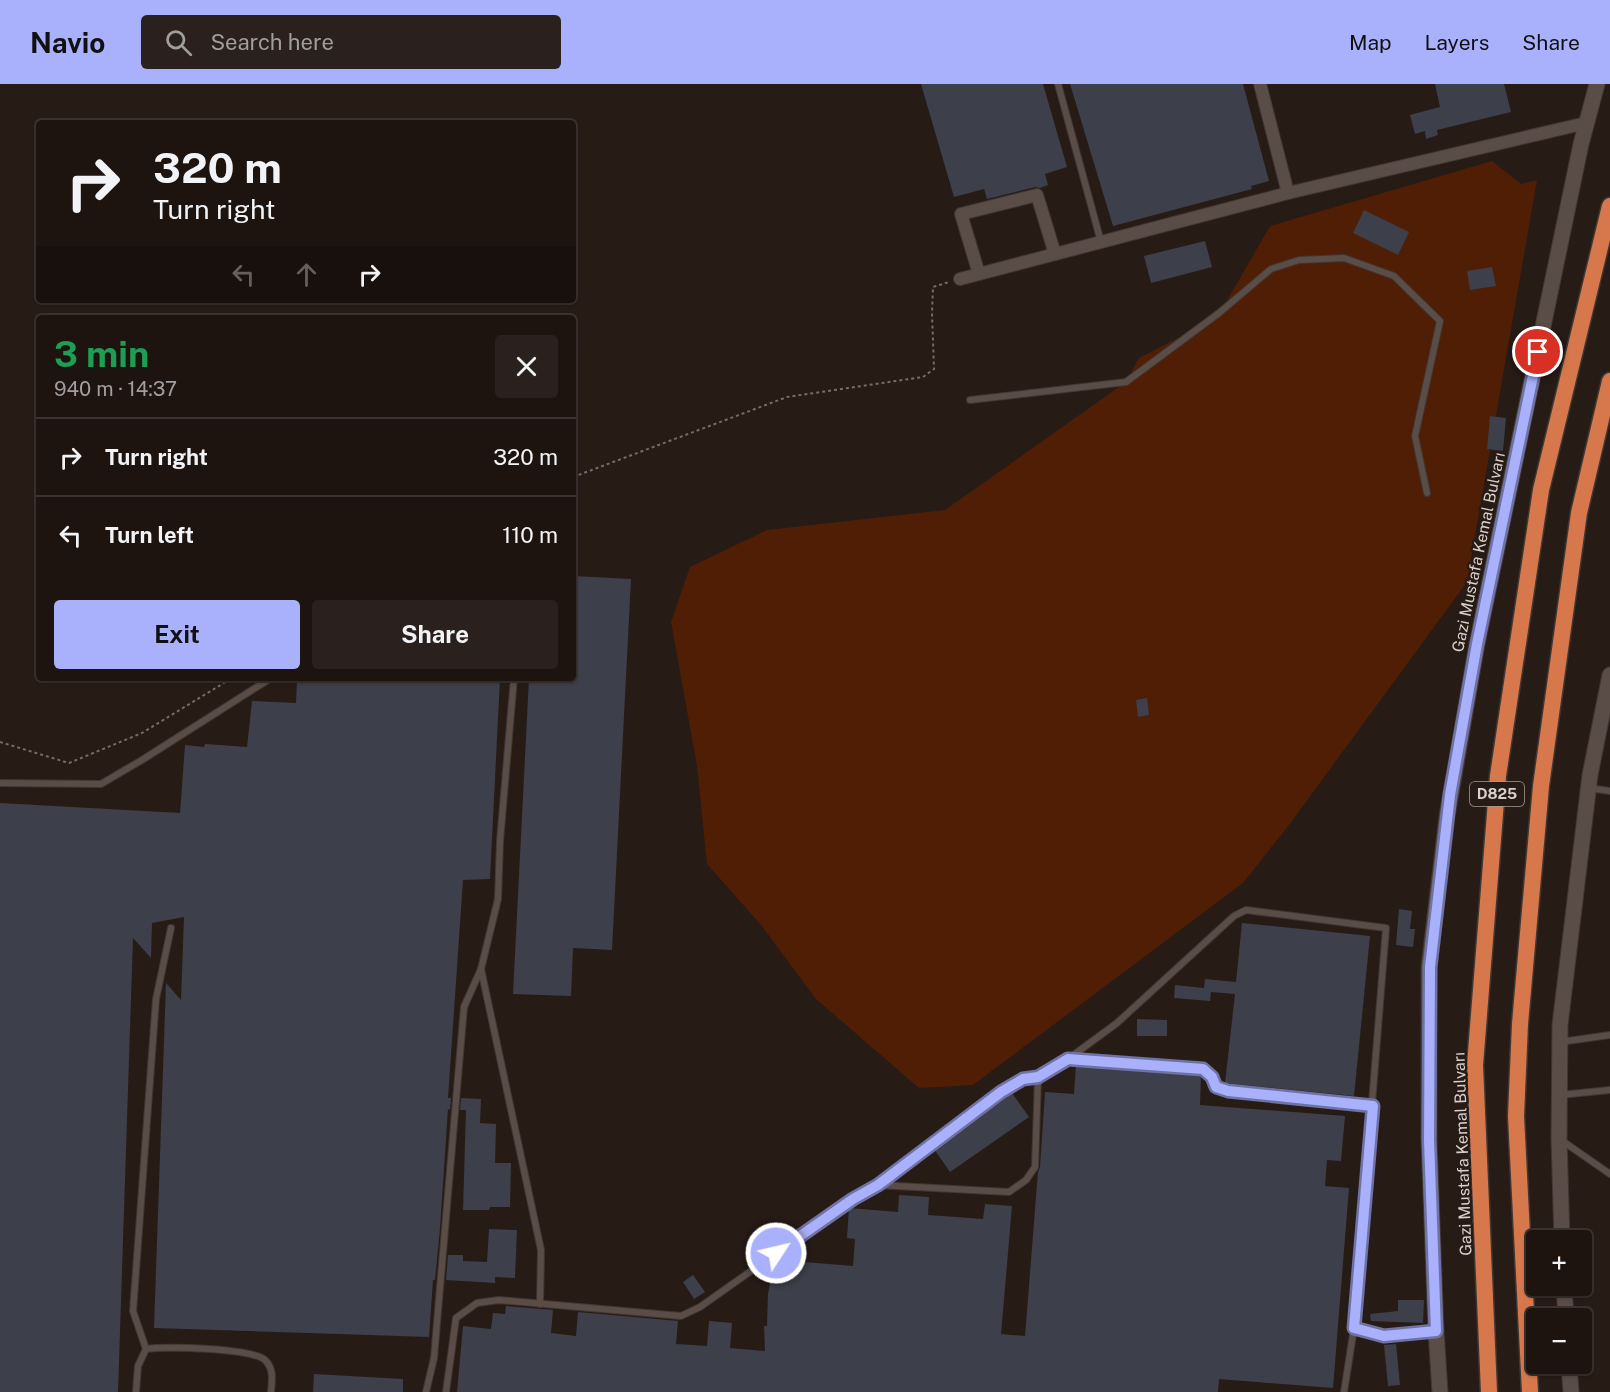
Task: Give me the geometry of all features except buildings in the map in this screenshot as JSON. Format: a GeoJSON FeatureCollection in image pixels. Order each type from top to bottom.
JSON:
{"type":"FeatureCollection","features":[{"type":"Feature","properties":{"kind":"highway","name":"Gazi Mustafa Kemal Bulvarı"},"geometry":{"type":"LineString","coordinates":[[1489,1392],[1475,1065],[1498,776],[1541,490],[1610,206]]}},
{"type":"Feature","properties":{"kind":"highway","name":"D825"},"geometry":{"type":"LineString","coordinates":[[1530,1392],[1516,1116],[1520,1024],[1541,786],[1579,513],[1610,381]]}},
{"type":"Feature","properties":{"kind":"street"},"geometry":{"type":"LineString","coordinates":[[1260,84],[1288,193]]}},
{"type":"Feature","properties":{"kind":"street","name":"Gazi Mustafa Kemal Bulvarı"},"geometry":{"type":"LineString","coordinates":[[1440,1392],[1429,1140],[1430,967],[1447,816],[1477,644],[1586,123],[1597,84]]}},
{"type":"Feature","properties":{"kind":"street"},"geometry":{"type":"LineString","coordinates":[[960,279],[1288,193],[1586,123]]}},
{"type":"Feature","properties":{"kind":"street"},"geometry":{"type":"LineString","coordinates":[[979,274],[961,214],[1036,195],[1055,254]]}},
{"type":"Feature","properties":{"kind":"street"},"geometry":{"type":"LineString","coordinates":[[1562,1230],[1559,1138],[1560,1025],[1588,788],[1610,675]]}},
{"type":"Feature","properties":{"kind":"street"},"geometry":{"type":"LineString","coordinates":[[1570,1374],[1571,1392]]}},
{"type":"Feature","properties":{"kind":"lane"},"geometry":{"type":"LineString","coordinates":[[1058,84],[1101,242]]}},
{"type":"Feature","properties":{"kind":"lane"},"geometry":{"type":"LineString","coordinates":[[969,400],[1126,382],[1219,313],[1271,269],[1299,260],[1344,258],[1394,276],[1440,321],[1415,436],[1427,493]]}},
{"type":"Feature","properties":{"kind":"lane"},"geometry":{"type":"LineString","coordinates":[[0,783],[101,784],[266,681]]}},
{"type":"Feature","properties":{"kind":"lane"},"geometry":{"type":"LineString","coordinates":[[426,1392],[434,1358],[464,1007],[481,969],[498,899],[500,842],[514,681]]}},
{"type":"Feature","properties":{"kind":"lane"},"geometry":{"type":"LineString","coordinates":[[1588,788],[1610,791]]}},
{"type":"Feature","properties":{"kind":"lane"},"geometry":{"type":"LineString","coordinates":[[446,1392],[456,1318],[477,1303],[499,1300],[681,1316],[700,1307],[853,1199],[878,1185],[1001,1092],[1023,1079],[1038,1077],[1068,1059],[1117,1023],[1234,916],[1246,910],[1386,927],[1354,1328],[1344,1392]]}},
{"type":"Feature","properties":{"kind":"lane"},"geometry":{"type":"LineString","coordinates":[[136,1392],[138,1366],[146,1349],[133,1311],[156,999],[171,928]]}},
{"type":"Feature","properties":{"kind":"lane"},"geometry":{"type":"LineString","coordinates":[[481,969],[541,1250],[540,1304]]}},
{"type":"Feature","properties":{"kind":"lane"},"geometry":{"type":"LineString","coordinates":[[1559,1042],[1610,1035]]}},
{"type":"Feature","properties":{"kind":"lane"},"geometry":{"type":"LineString","coordinates":[[1068,1059],[1203,1069],[1212,1077],[1216,1087],[1228,1091],[1373,1106]]}},
{"type":"Feature","properties":{"kind":"lane"},"geometry":{"type":"LineString","coordinates":[[878,1185],[1009,1192],[1026,1180],[1035,1167],[1038,1077]]}},
{"type":"Feature","properties":{"kind":"lane"},"geometry":{"type":"LineString","coordinates":[[1559,1095],[1610,1090]]}},
{"type":"Feature","properties":{"kind":"lane"},"geometry":{"type":"LineString","coordinates":[[1559,1138],[1610,1174]]}},
{"type":"Feature","properties":{"kind":"lane"},"geometry":{"type":"LineString","coordinates":[[1354,1328],[1384,1336],[1436,1331]]}},
{"type":"Feature","properties":{"kind":"lane"},"geometry":{"type":"LineString","coordinates":[[146,1349],[161,1346],[250,1353],[265,1359],[272,1372],[271,1392]]}},
{"type":"Feature","properties":{"kind":"path"},"geometry":{"type":"LineString","coordinates":[[576,476],[787,397],[922,377],[934,369],[933,287],[960,279]]}},
{"type":"Feature","properties":{"kind":"path"},"geometry":{"type":"LineString","coordinates":[[0,741],[69,763],[142,733],[227,681]]}},
{"type":"Feature","properties":{"kind":"shaded area"},"geometry":{"type":"Polygon","coordinates":[[[1492,161],[1521,184],[1537,180],[1467,582],[1289,825],[1243,883],[973,1085],[919,1088],[816,999],[761,925],[707,864],[697,766],[671,622],[690,567],[767,530],[945,510],[1126,382],[1139,358],[1217,318],[1270,226],[1492,161]]]}},
{"type":"Feature","properties":{"kind":"route"},"geometry":{"type":"LineString","coordinates":[[776,1253],[853,1199],[878,1185],[1001,1092],[1023,1079],[1038,1077],[1068,1059],[1203,1069],[1212,1077],[1216,1087],[1228,1091],[1373,1106],[1354,1328],[1384,1336],[1436,1331],[1429,1140],[1430,967],[1450,795],[1477,644],[1538,352]]}}]}
